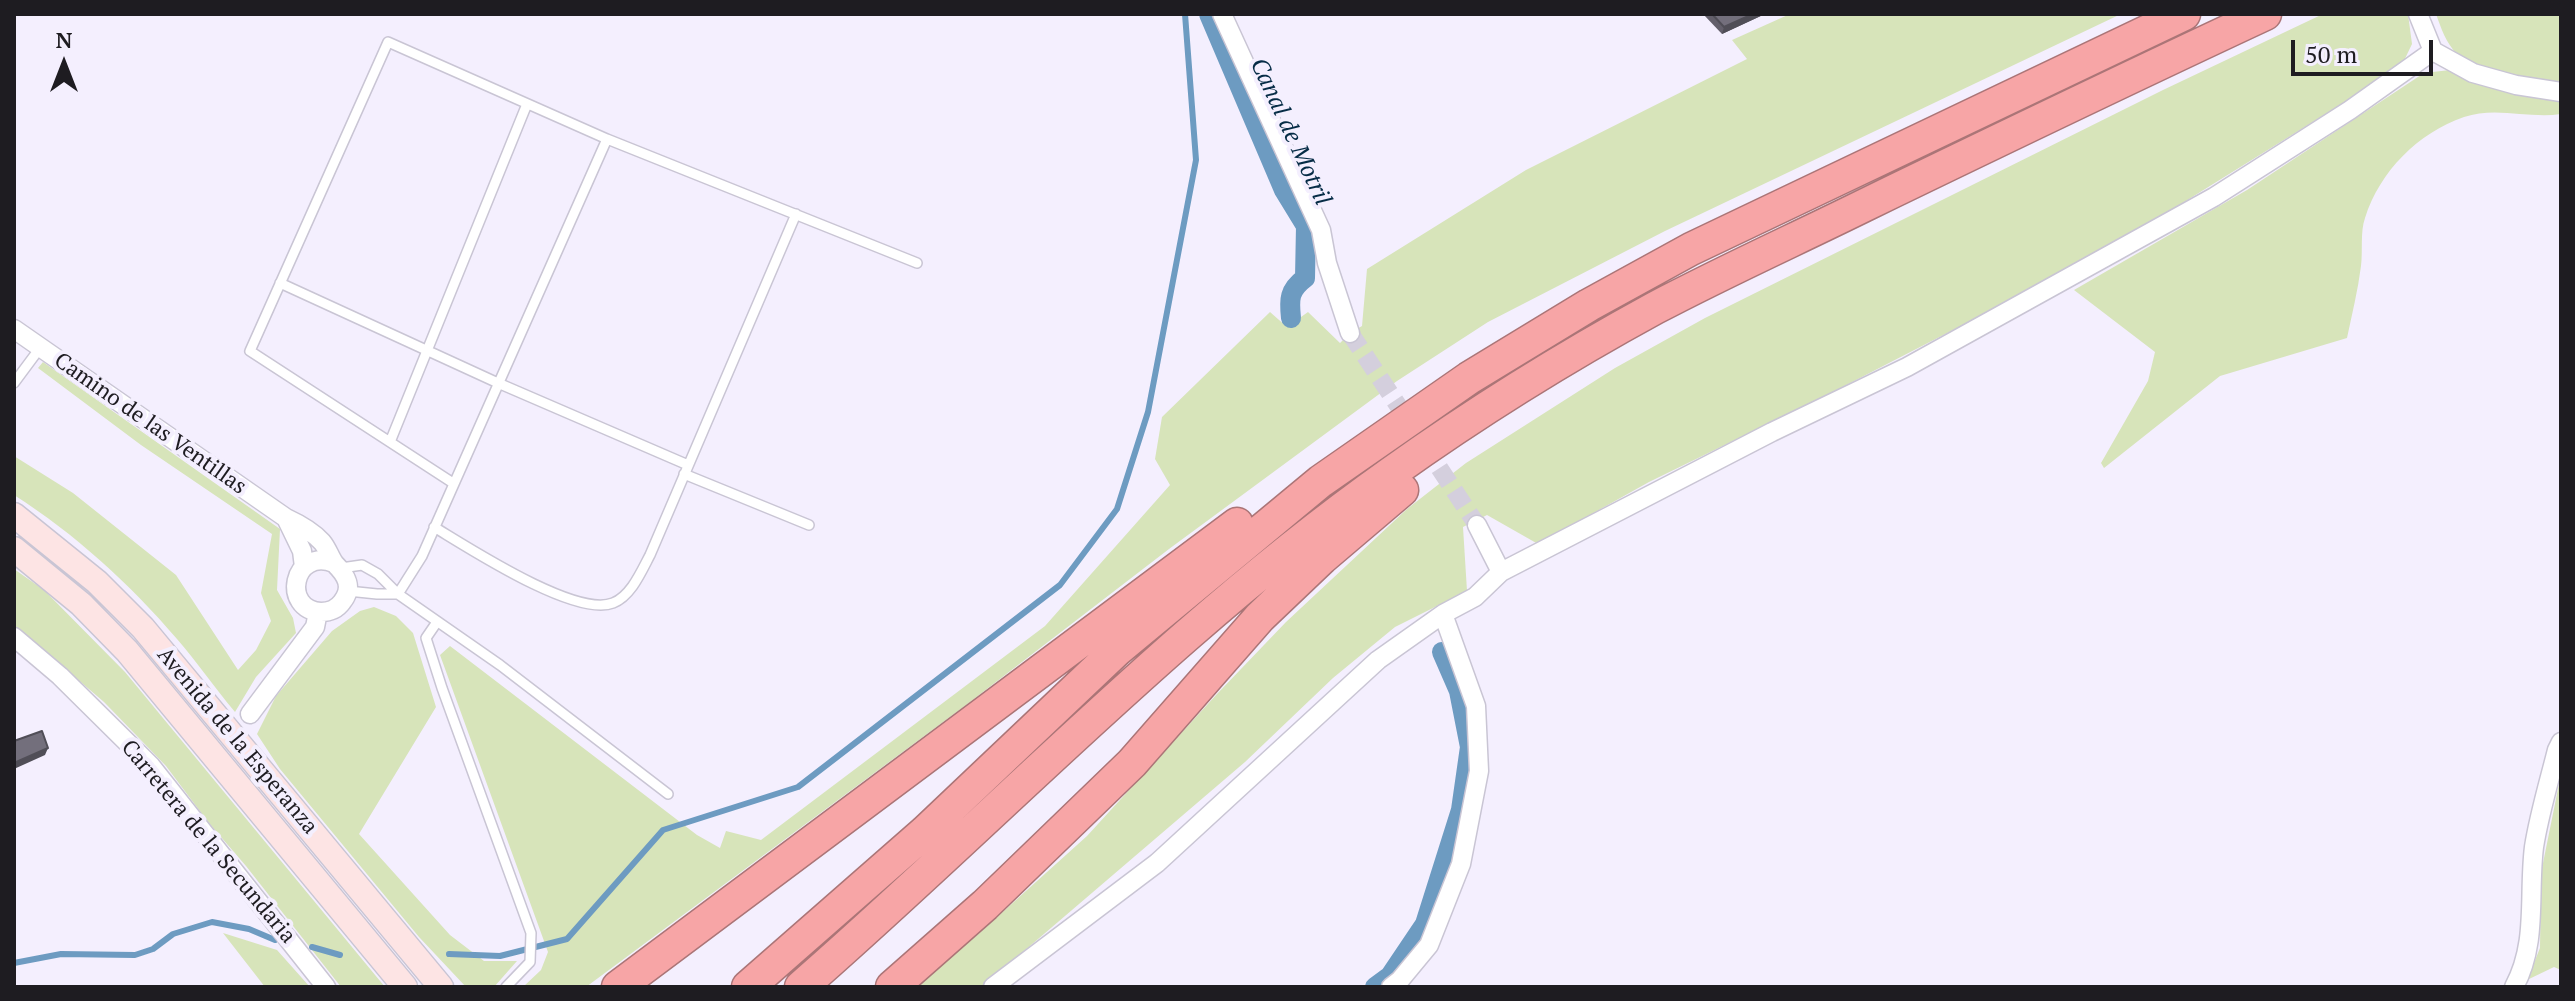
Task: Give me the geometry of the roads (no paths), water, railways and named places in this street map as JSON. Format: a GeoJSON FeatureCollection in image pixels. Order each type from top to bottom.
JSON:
{"type":"FeatureCollection","features":[{"type":"Feature","properties":{"kind":"highway"},"geometry":{"type":"LineString","coordinates":[[748,987],[925,832],[1117,650],[1321,481],[1373,443],[1549,329],[1691,249],[2184,14]]}},
{"type":"Feature","properties":{"kind":"highway"},"geometry":{"type":"LineString","coordinates":[[801,987],[903,897],[1116,698],[1282,556],[1391,472],[1536,377],[1656,308],[2051,114],[2265,14]]}},
{"type":"Feature","properties":{"kind":"highway"},"geometry":{"type":"LineString","coordinates":[[892,987],[996,895],[1132,763],[1260,617],[1322,558],[1444,457],[1503,416],[1536,377]]}},
{"type":"Feature","properties":{"kind":"highway"},"geometry":{"type":"LineString","coordinates":[[618,987],[1316,466],[1373,443]]}},
{"type":"Feature","properties":{"kind":"main road","name":"Avenida de la Esperanza"},"geometry":{"type":"LineString","coordinates":[[14,515],[97,582],[143,628],[441,987]]}},
{"type":"Feature","properties":{"kind":"main road","name":"Avenida de la Esperanza"},"geometry":{"type":"LineString","coordinates":[[14,549],[81,604],[127,651],[405,987]]}},
{"type":"Feature","properties":{"kind":"street"},"geometry":{"type":"LineString","coordinates":[[1222,14],[1321,230],[1327,263],[1350,333]]}},
{"type":"Feature","properties":{"kind":"street"},"geometry":{"type":"LineString","coordinates":[[2418,14],[2433,51],[2473,73],[2516,85],[2561,92]]}},
{"type":"Feature","properties":{"kind":"street"},"geometry":{"type":"LineString","coordinates":[[993,987],[1157,863],[1378,660],[1443,614],[1475,597],[1501,572],[1772,432],[1907,367],[2214,197],[2350,110],[2433,51]]}},
{"type":"Feature","properties":{"kind":"street","name":"Camino de las Ventillas"},"geometry":{"type":"LineString","coordinates":[[14,329],[286,518],[301,525],[323,543],[338,565]]}},
{"type":"Feature","properties":{"kind":"street"},"geometry":{"type":"LineString","coordinates":[[286,518],[302,551],[304,567]]}},
{"type":"Feature","properties":{"kind":"street"},"geometry":{"type":"LineString","coordinates":[[1477,525],[1501,572]]}},
{"type":"Feature","properties":{"kind":"street"},"geometry":{"type":"LineString","coordinates":[[318,560],[338,565],[348,583],[348,591],[340,605],[318,612],[303,605],[298,598],[296,581],[304,567],[318,560]]}},
{"type":"Feature","properties":{"kind":"street"},"geometry":{"type":"LineString","coordinates":[[250,714],[315,627],[318,612]]}},
{"type":"Feature","properties":{"kind":"street"},"geometry":{"type":"LineString","coordinates":[[1391,987],[1429,945],[1461,864],[1479,771],[1476,706],[1443,614]]}},
{"type":"Feature","properties":{"kind":"street","name":"Carretera de la Secundaria"},"geometry":{"type":"LineString","coordinates":[[14,637],[60,676],[151,766],[326,987]]}},
{"type":"Feature","properties":{"kind":"street"},"geometry":{"type":"LineString","coordinates":[[2514,987],[2523,970],[2530,943],[2534,847],[2561,742]]}},
{"type":"Feature","properties":{"kind":"lane"},"geometry":{"type":"LineString","coordinates":[[453,483],[250,351],[388,42],[607,139],[917,263]]}},
{"type":"Feature","properties":{"kind":"lane"},"geometry":{"type":"LineString","coordinates":[[390,442],[527,104]]}},
{"type":"Feature","properties":{"kind":"lane"},"geometry":{"type":"LineString","coordinates":[[398,594],[422,556],[607,139]]}},
{"type":"Feature","properties":{"kind":"lane"},"geometry":{"type":"LineString","coordinates":[[434,527],[552,593],[591,607],[614,603],[638,577],[796,214]]}},
{"type":"Feature","properties":{"kind":"lane"},"geometry":{"type":"LineString","coordinates":[[280,283],[809,525]]}},
{"type":"Feature","properties":{"kind":"lane"},"geometry":{"type":"LineString","coordinates":[[14,383],[40,348]]}},
{"type":"Feature","properties":{"kind":"lane"},"geometry":{"type":"LineString","coordinates":[[338,565],[362,565],[378,574],[398,594],[500,665],[668,794]]}},
{"type":"Feature","properties":{"kind":"lane"},"geometry":{"type":"LineString","coordinates":[[348,591],[398,594]]}},
{"type":"Feature","properties":{"kind":"lane"},"geometry":{"type":"LineString","coordinates":[[437,622],[426,638],[531,933],[530,962],[506,987]]}},
{"type":"Feature","properties":{"kind":"waterway"},"geometry":{"type":"LineString","coordinates":[[449,954],[500,956],[567,939],[663,830],[798,787],[1060,585],[1117,509],[1148,412],[1196,160],[1185,14]]}},
{"type":"Feature","properties":{"kind":"waterway","name":"Canal de Motril"},"geometry":{"type":"LineString","coordinates":[[1209,14],[1284,190],[1306,226],[1305,278],[1291,295],[1291,318]]}},
{"type":"Feature","properties":{"kind":"waterway","name":"Canal de Motril"},"geometry":{"type":"LineString","coordinates":[[1375,987],[1390,976],[1425,924],[1461,810],[1470,747],[1459,691],[1442,652]]}},
{"type":"Feature","properties":{"kind":"waterway"},"geometry":{"type":"LineString","coordinates":[[14,963],[61,954],[135,955],[153,949],[173,934],[212,922],[249,929],[275,940]]}},
{"type":"Feature","properties":{"kind":"waterway"},"geometry":{"type":"LineString","coordinates":[[312,947],[340,955]]}},
{"type":"Feature","properties":{"kind":"tunnel"},"geometry":{"type":"LineString","coordinates":[[1350,333],[1477,525]]}}]}
